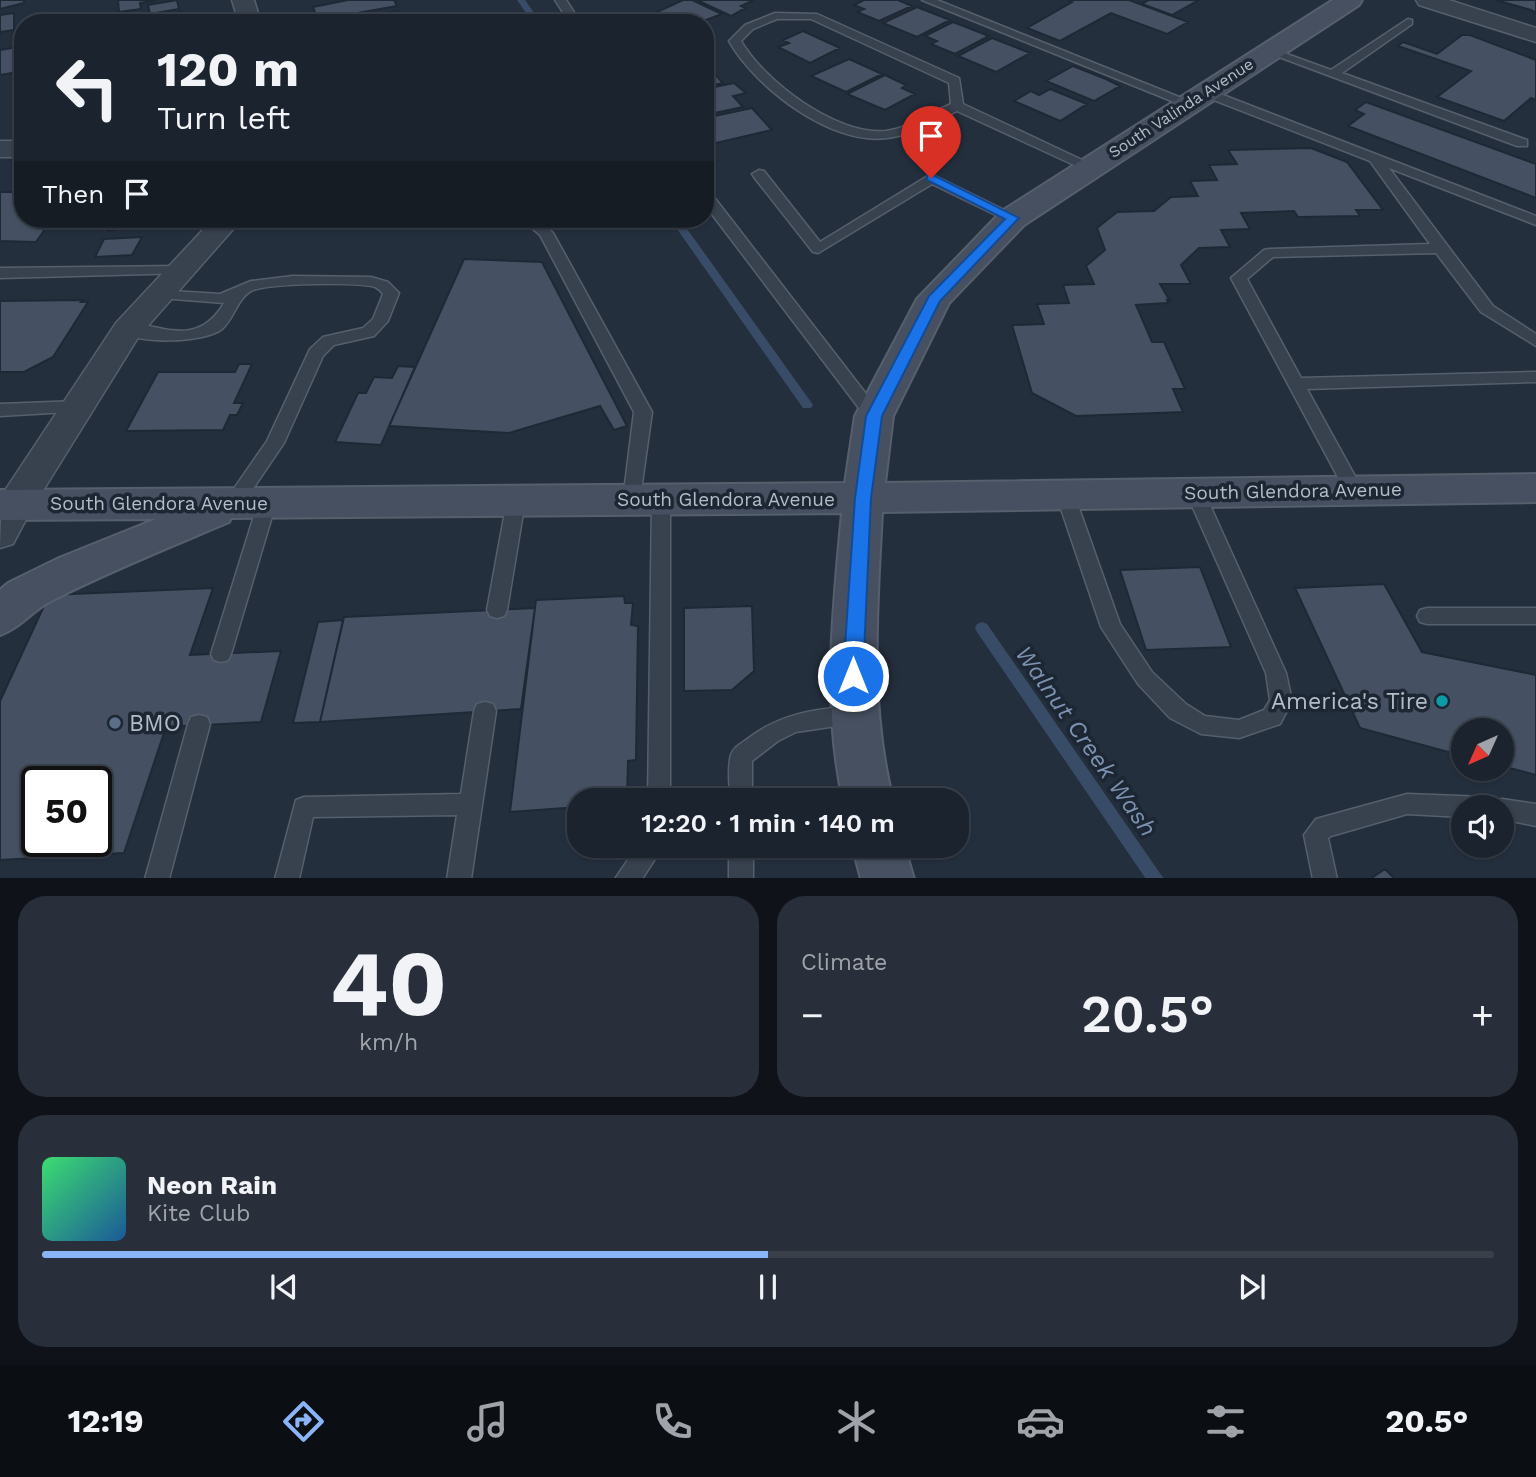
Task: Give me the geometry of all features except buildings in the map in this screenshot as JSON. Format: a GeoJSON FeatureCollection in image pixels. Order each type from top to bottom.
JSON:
{"type":"FeatureCollection","features":[{"type":"Feature","properties":{"kind":"main road","name":"South Valinda Avenue"},"geometry":{"type":"LineString","coordinates":[[865,788],[858,758],[852,657],[863,498],[874,416],[934,299],[1013,218],[1350,0]]}},
{"type":"Feature","properties":{"kind":"main road","name":"South Glendora Avenue"},"geometry":{"type":"LineString","coordinates":[[5,515],[250,503],[863,498],[1536,488]]}},
{"type":"Feature","properties":{"kind":"main road"},"geometry":{"type":"LineString","coordinates":[[0,617],[23,595],[74,569],[250,503]]}},
{"type":"Feature","properties":{"kind":"main road"},"geometry":{"type":"LineString","coordinates":[[882,858],[888,878]]}},
{"type":"Feature","properties":{"kind":"street"},"geometry":{"type":"LineString","coordinates":[[1427,0],[1536,35]]}},
{"type":"Feature","properties":{"kind":"street"},"geometry":{"type":"LineString","coordinates":[[5,515],[127,330],[220,228]]}},
{"type":"Feature","properties":{"kind":"lane"},"geometry":{"type":"LineString","coordinates":[[927,0],[1196,98],[1374,157],[1536,220]]}},
{"type":"Feature","properties":{"kind":"lane"},"geometry":{"type":"LineString","coordinates":[[957,106],[955,81],[813,16],[775,16],[749,27],[735,41],[742,58],[791,101],[852,132],[878,135],[899,132],[957,106],[1090,167]]}},
{"type":"Feature","properties":{"kind":"lane"},"geometry":{"type":"LineString","coordinates":[[1333,75],[1408,22]]}},
{"type":"Feature","properties":{"kind":"lane"},"geometry":{"type":"LineString","coordinates":[[1269,51],[1522,142]]}},
{"type":"Feature","properties":{"kind":"lane"},"geometry":{"type":"LineString","coordinates":[[1374,157],[1487,309],[1536,341]]}},
{"type":"Feature","properties":{"kind":"lane"},"geometry":{"type":"LineString","coordinates":[[759,174],[818,249],[931,178],[1013,218]]}},
{"type":"Feature","properties":{"kind":"lane"},"geometry":{"type":"LineString","coordinates":[[714,207],[874,416]]}},
{"type":"Feature","properties":{"kind":"lane"},"geometry":{"type":"LineString","coordinates":[[540,228],[546,233],[643,412],[659,788]]}},
{"type":"Feature","properties":{"kind":"lane"},"geometry":{"type":"LineString","coordinates":[[1353,489],[1239,278],[1269,253],[1440,248]]}},
{"type":"Feature","properties":{"kind":"lane"},"geometry":{"type":"LineString","coordinates":[[0,273],[172,281],[222,299],[266,283],[371,282],[383,285],[391,293],[380,321],[368,332],[329,341],[316,353],[250,503],[221,654]]}},
{"type":"Feature","properties":{"kind":"lane"},"geometry":{"type":"LineString","coordinates":[[127,330],[186,335],[203,333],[217,325],[239,291]]}},
{"type":"Feature","properties":{"kind":"lane"},"geometry":{"type":"LineString","coordinates":[[1296,384],[1536,377]]}},
{"type":"Feature","properties":{"kind":"lane"},"geometry":{"type":"LineString","coordinates":[[0,410],[78,407]]}},
{"type":"Feature","properties":{"kind":"lane"},"geometry":{"type":"LineString","coordinates":[[1065,494],[1111,627],[1145,678],[1178,711],[1201,725],[1239,729],[1272,717],[1281,701],[1276,673],[1195,492]]}},
{"type":"Feature","properties":{"kind":"lane"},"geometry":{"type":"LineString","coordinates":[[497,610],[516,501]]}},
{"type":"Feature","properties":{"kind":"lane"},"geometry":{"type":"LineString","coordinates":[[1427,616],[1536,616]]}},
{"type":"Feature","properties":{"kind":"lane"},"geometry":{"type":"LineString","coordinates":[[459,878],[485,711]]}},
{"type":"Feature","properties":{"kind":"lane"},"geometry":{"type":"LineString","coordinates":[[741,788],[741,757],[768,733],[797,720],[855,715]]}},
{"type":"Feature","properties":{"kind":"lane"},"geometry":{"type":"LineString","coordinates":[[157,878],[199,724]]}},
{"type":"Feature","properties":{"kind":"lane"},"geometry":{"type":"LineString","coordinates":[[1325,878],[1316,835],[1324,827],[1407,803],[1451,805]]}},
{"type":"Feature","properties":{"kind":"lane"},"geometry":{"type":"LineString","coordinates":[[287,878],[304,807],[470,804]]}},
{"type":"Feature","properties":{"kind":"lane"},"geometry":{"type":"LineString","coordinates":[[1514,812],[1536,815]]}},
{"type":"Feature","properties":{"kind":"lane"},"geometry":{"type":"LineString","coordinates":[[627,878],[642,858]]}},
{"type":"Feature","properties":{"kind":"lane"},"geometry":{"type":"LineString","coordinates":[[741,858],[741,878]]}},
{"type":"Feature","properties":{"kind":"waterway","name":"Walnut Creek Wash"},"geometry":{"type":"LineString","coordinates":[[521,0],[531,14]]}},
{"type":"Feature","properties":{"kind":"waterway","name":"Walnut Creek Wash"},"geometry":{"type":"LineString","coordinates":[[681,228],[807,405]]}},
{"type":"Feature","properties":{"kind":"waterway","name":"Walnut Creek Wash"},"geometry":{"type":"LineString","coordinates":[[982,628],[1155,878]]}},
{"type":"Feature","properties":{"kind":"place","name":"America's Tire"},"geometry":{"type":"Point","coordinates":[1442,701]}},
{"type":"Feature","properties":{"kind":"place","name":"BMO"},"geometry":{"type":"Point","coordinates":[115,723]}},
{"type":"Feature","properties":{"kind":"route"},"geometry":{"type":"LineString","coordinates":[[853,676],[863,498],[874,416],[934,299],[1013,218],[931,178]]}}]}
